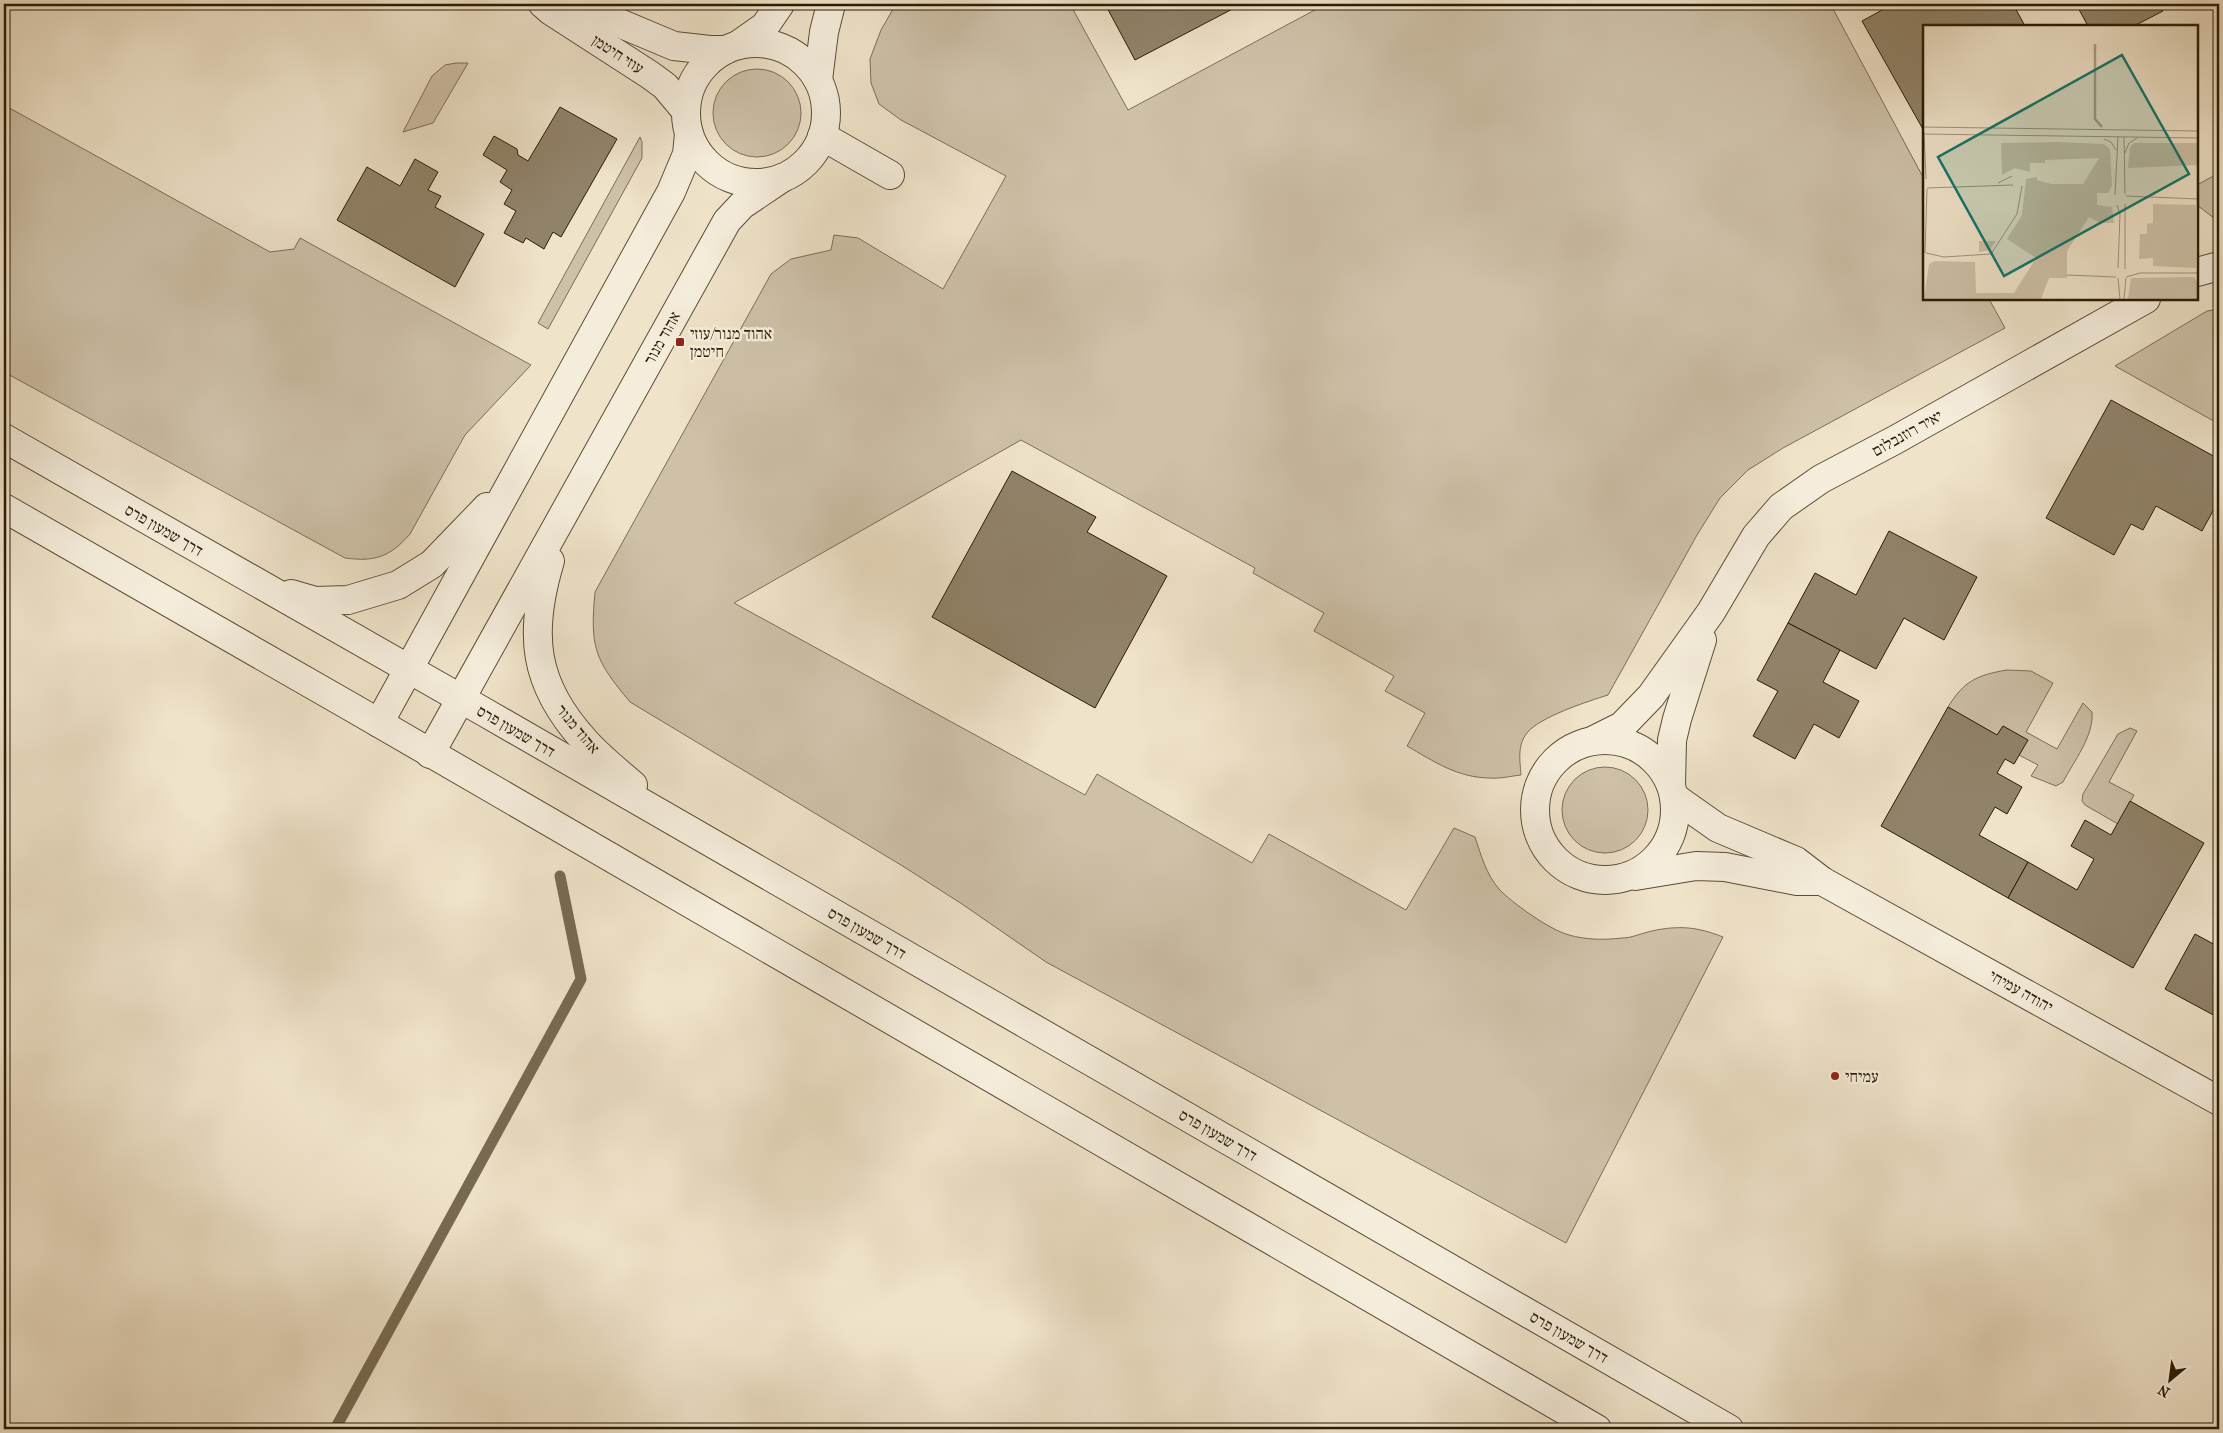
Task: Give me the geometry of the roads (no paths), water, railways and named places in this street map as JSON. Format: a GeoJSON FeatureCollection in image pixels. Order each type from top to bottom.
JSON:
{"type":"FeatureCollection","features":[{"type":"Feature","properties":{"kind":"street","name":"עוזי חיטמן"},"geometry":{"type":"LineString","coordinates":[[543,4],[665,86],[687,123]]}},
{"type":"Feature","properties":{"kind":"street","name":"עוזי חיטמן"},"geometry":{"type":"LineString","coordinates":[[574,4],[674,46],[710,50],[731,48]]}},
{"type":"Feature","properties":{"kind":"street"},"geometry":{"type":"LineString","coordinates":[[379,723],[670,192],[687,154],[690,89],[700,70],[717,54],[731,48],[765,26],[780,4]]}},
{"type":"Feature","properties":{"kind":"street"},"geometry":{"type":"LineString","coordinates":[[818,80],[824,32],[831,4]]}},
{"type":"Feature","properties":{"kind":"street"},"geometry":{"type":"LineString","coordinates":[[687,123],[700,154],[716,170],[736,180],[760,183],[782,178],[802,166],[817,148],[826,125],[825,102],[818,80],[803,60],[783,48],[760,42],[731,48]]}},
{"type":"Feature","properties":{"kind":"street"},"geometry":{"type":"LineString","coordinates":[[822,136],[890,175]]}},
{"type":"Feature","properties":{"kind":"street","name":"אהוד מנור"},"geometry":{"type":"LineString","coordinates":[[430,754],[727,221],[742,205],[782,178]]}},
{"type":"Feature","properties":{"kind":"street"},"geometry":{"type":"LineString","coordinates":[[2198,272],[2219,266]]}},
{"type":"Feature","properties":{"kind":"street","name":"יאיר רוזנבלום"},"geometry":{"type":"LineString","coordinates":[[1592,741],[1622,726],[1637,712],[1672,669],[1710,612],[1756,536],[1781,507],[1821,479],[1895,440],[2144,300]]}},
{"type":"Feature","properties":{"kind":"street","name":"דרך שמעון פרס"},"geometry":{"type":"LineString","coordinates":[[4,438],[1729,1429]]}},
{"type":"Feature","properties":{"kind":"street"},"geometry":{"type":"LineString","coordinates":[[260,585],[315,601],[348,600],[398,585],[432,564],[511,483]]}},
{"type":"Feature","properties":{"kind":"street"},"geometry":{"type":"LineString","coordinates":[[4,508],[379,723],[1597,1429]]}},
{"type":"Feature","properties":{"kind":"street","name":"אהוד מנור"},"geometry":{"type":"LineString","coordinates":[[563,516],[540,592],[537,648],[548,688],[556,704],[586,743],[677,824]]}},
{"type":"Feature","properties":{"kind":"street","name":"יאיר רוזנבלום"},"geometry":{"type":"LineString","coordinates":[[1673,791],[1672,740],[1710,612]]}},
{"type":"Feature","properties":{"kind":"street"},"geometry":{"type":"LineString","coordinates":[[1628,877],[1648,866],[1666,847],[1675,823],[1673,791],[1657,763],[1636,748],[1615,741],[1592,741],[1570,749],[1552,763],[1540,783],[1535,804],[1537,828],[1547,849],[1562,866],[1583,876],[1605,881],[1696,866],[1724,867],[1796,881],[1822,880]]}},
{"type":"Feature","properties":{"kind":"street","name":"יהודה עמיחי"},"geometry":{"type":"LineString","coordinates":[[1673,791],[1718,828],[1796,861],[1822,880],[2219,1101]]}},
{"type":"Feature","properties":{"kind":"waterway"},"geometry":{"type":"LineString","coordinates":[[335,1429],[581,979],[560,876]]}},
{"type":"Feature","properties":{"kind":"place","name":"אהוד מנור/עוזי חיטמן"},"geometry":{"type":"Point","coordinates":[680,342]}},
{"type":"Feature","properties":{"kind":"place","name":"עמיחי"},"geometry":{"type":"Point","coordinates":[1835,1076]}}]}
